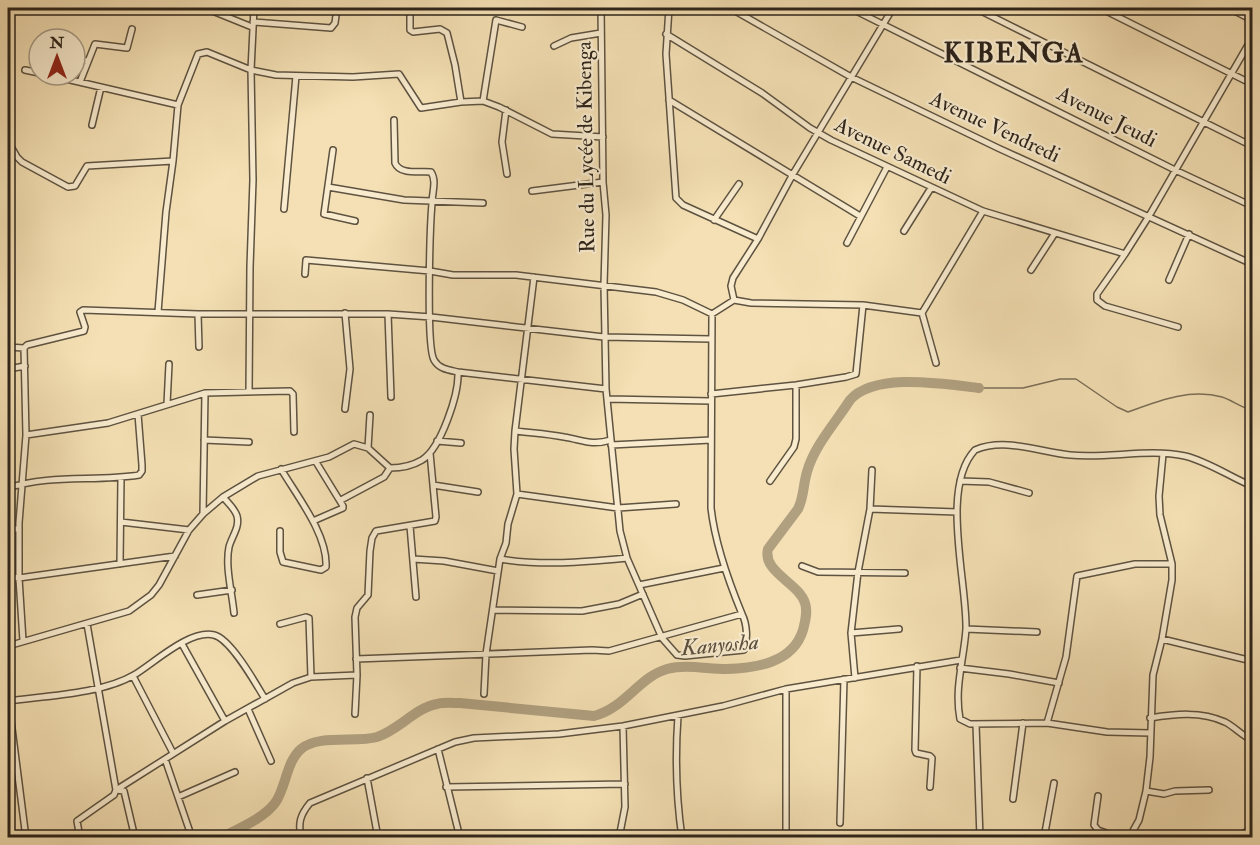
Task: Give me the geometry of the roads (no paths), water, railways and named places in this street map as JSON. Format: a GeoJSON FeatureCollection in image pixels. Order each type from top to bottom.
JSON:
{"type":"FeatureCollection","features":[{"type":"Feature","properties":{"kind":"street"},"geometry":{"type":"LineString","coordinates":[[205,8],[253,25],[331,28],[335,25],[337,8]]}},
{"type":"Feature","properties":{"kind":"street"},"geometry":{"type":"LineString","coordinates":[[249,392],[253,180],[250,70],[254,8]]}},
{"type":"Feature","properties":{"kind":"street"},"geometry":{"type":"LineString","coordinates":[[410,8],[410,30],[413,32],[440,29],[447,33],[456,65],[461,102]]}},
{"type":"Feature","properties":{"kind":"street","name":"Rue du Lycée de Kibenga"},"geometry":{"type":"LineString","coordinates":[[601,8],[603,182],[606,215],[604,337],[611,443],[620,531],[627,558],[662,638]]}},
{"type":"Feature","properties":{"kind":"street"},"geometry":{"type":"LineString","coordinates":[[669,8],[666,34],[676,198],[682,205],[758,239]]}},
{"type":"Feature","properties":{"kind":"street","name":"Avenue Vendredi"},"geometry":{"type":"LineString","coordinates":[[730,8],[851,77],[998,148],[1252,264]]}},
{"type":"Feature","properties":{"kind":"street","name":"Avenue Jeudi"},"geometry":{"type":"LineString","coordinates":[[850,8],[1252,206]]}},
{"type":"Feature","properties":{"kind":"street"},"geometry":{"type":"LineString","coordinates":[[734,300],[731,286],[733,278],[893,8]]}},
{"type":"Feature","properties":{"kind":"street"},"geometry":{"type":"LineString","coordinates":[[975,8],[1252,146]]}},
{"type":"Feature","properties":{"kind":"street"},"geometry":{"type":"LineString","coordinates":[[1101,8],[1252,84]]}},
{"type":"Feature","properties":{"kind":"street"},"geometry":{"type":"LineString","coordinates":[[1229,8],[1252,20]]}},
{"type":"Feature","properties":{"kind":"street"},"geometry":{"type":"LineString","coordinates":[[483,101],[496,20],[500,19],[522,27]]}},
{"type":"Feature","properties":{"kind":"street"},"geometry":{"type":"LineString","coordinates":[[87,61],[94,44],[127,48],[132,29]]}},
{"type":"Feature","properties":{"kind":"street"},"geometry":{"type":"LineString","coordinates":[[554,46],[571,38],[601,33]]}},
{"type":"Feature","properties":{"kind":"street","name":"Avenue Samedi"},"geometry":{"type":"LineString","coordinates":[[666,34],[762,93],[818,133],[887,168],[983,211],[1125,254]]}},
{"type":"Feature","properties":{"kind":"street"},"geometry":{"type":"LineString","coordinates":[[1178,327],[1099,303],[1096,297],[1149,216],[1252,38]]}},
{"type":"Feature","properties":{"kind":"street"},"geometry":{"type":"LineString","coordinates":[[158,312],[178,105],[198,54],[201,52],[207,52],[250,70],[296,76],[353,77],[399,74],[420,108],[483,101],[555,135],[603,137]]}},
{"type":"Feature","properties":{"kind":"street"},"geometry":{"type":"LineString","coordinates":[[285,209],[296,76]]}},
{"type":"Feature","properties":{"kind":"street"},"geometry":{"type":"LineString","coordinates":[[87,84],[178,105]]}},
{"type":"Feature","properties":{"kind":"street"},"geometry":{"type":"LineString","coordinates":[[92,125],[101,87]]}},
{"type":"Feature","properties":{"kind":"street"},"geometry":{"type":"LineString","coordinates":[[669,100],[860,216]]}},
{"type":"Feature","properties":{"kind":"street"},"geometry":{"type":"LineString","coordinates":[[506,110],[502,142],[507,174]]}},
{"type":"Feature","properties":{"kind":"street"},"geometry":{"type":"LineString","coordinates":[[394,120],[395,165],[401,170],[432,173],[434,179],[430,271],[433,359],[445,369],[458,372],[606,389]]}},
{"type":"Feature","properties":{"kind":"street"},"geometry":{"type":"LineString","coordinates":[[9,143],[17,158],[22,162],[68,187],[75,186],[87,166],[173,161]]}},
{"type":"Feature","properties":{"kind":"street"},"geometry":{"type":"LineString","coordinates":[[333,150],[324,214],[355,220]]}},
{"type":"Feature","properties":{"kind":"street"},"geometry":{"type":"LineString","coordinates":[[847,243],[887,168]]}},
{"type":"Feature","properties":{"kind":"street"},"geometry":{"type":"LineString","coordinates":[[532,191],[603,182]]}},
{"type":"Feature","properties":{"kind":"street"},"geometry":{"type":"LineString","coordinates":[[714,220],[739,184]]}},
{"type":"Feature","properties":{"kind":"street"},"geometry":{"type":"LineString","coordinates":[[328,187],[404,200],[483,203]]}},
{"type":"Feature","properties":{"kind":"street"},"geometry":{"type":"LineString","coordinates":[[904,231],[931,188]]}},
{"type":"Feature","properties":{"kind":"street"},"geometry":{"type":"LineString","coordinates":[[936,363],[922,314],[983,211]]}},
{"type":"Feature","properties":{"kind":"street"},"geometry":{"type":"LineString","coordinates":[[1031,270],[1055,233]]}},
{"type":"Feature","properties":{"kind":"street"},"geometry":{"type":"LineString","coordinates":[[1169,280],[1189,234]]}},
{"type":"Feature","properties":{"kind":"street"},"geometry":{"type":"LineString","coordinates":[[305,274],[306,260],[444,274],[500,274],[534,277],[656,292],[683,300],[712,314]]}},
{"type":"Feature","properties":{"kind":"street"},"geometry":{"type":"LineString","coordinates":[[484,694],[486,654],[498,571],[517,495],[514,457],[515,431],[534,277]]}},
{"type":"Feature","properties":{"kind":"street"},"geometry":{"type":"LineString","coordinates":[[712,314],[734,300],[751,303],[863,305],[922,314]]}},
{"type":"Feature","properties":{"kind":"street"},"geometry":{"type":"LineString","coordinates":[[608,399],[711,397],[856,374],[863,305]]}},
{"type":"Feature","properties":{"kind":"street"},"geometry":{"type":"LineString","coordinates":[[8,346],[24,348],[27,345],[84,331],[85,327],[80,312],[83,310],[250,315],[388,314],[604,337],[711,339]]}},
{"type":"Feature","properties":{"kind":"street"},"geometry":{"type":"LineString","coordinates":[[345,313],[350,369],[345,409]]}},
{"type":"Feature","properties":{"kind":"street"},"geometry":{"type":"LineString","coordinates":[[198,314],[199,347]]}},
{"type":"Feature","properties":{"kind":"street"},"geometry":{"type":"LineString","coordinates":[[388,314],[391,397]]}},
{"type":"Feature","properties":{"kind":"street"},"geometry":{"type":"LineString","coordinates":[[662,638],[677,655],[685,656],[744,650],[746,642],[746,621],[724,567],[712,524],[712,314]]}},
{"type":"Feature","properties":{"kind":"street"},"geometry":{"type":"LineString","coordinates":[[23,641],[18,529],[20,484],[26,435],[24,348]]}},
{"type":"Feature","properties":{"kind":"street"},"geometry":{"type":"LineString","coordinates":[[167,404],[169,364]]}},
{"type":"Feature","properties":{"kind":"street"},"geometry":{"type":"LineString","coordinates":[[8,369],[25,366]]}},
{"type":"Feature","properties":{"kind":"street"},"geometry":{"type":"LineString","coordinates":[[341,500],[359,493],[384,477],[390,468],[411,465],[430,453],[456,394],[458,372]]}},
{"type":"Feature","properties":{"kind":"street"},"geometry":{"type":"LineString","coordinates":[[770,481],[794,447],[796,385]]}},
{"type":"Feature","properties":{"kind":"street"},"geometry":{"type":"LineString","coordinates":[[26,435],[108,423],[205,393],[249,392],[292,392],[294,432]]}},
{"type":"Feature","properties":{"kind":"street"},"geometry":{"type":"LineString","coordinates":[[203,514],[205,393]]}},
{"type":"Feature","properties":{"kind":"street"},"geometry":{"type":"LineString","coordinates":[[8,488],[20,484],[139,475],[142,471],[138,414]]}},
{"type":"Feature","properties":{"kind":"street"},"geometry":{"type":"LineString","coordinates":[[368,448],[370,415]]}},
{"type":"Feature","properties":{"kind":"street"},"geometry":{"type":"LineString","coordinates":[[515,431],[565,437],[587,443],[711,440]]}},
{"type":"Feature","properties":{"kind":"street"},"geometry":{"type":"LineString","coordinates":[[204,440],[249,442]]}},
{"type":"Feature","properties":{"kind":"street"},"geometry":{"type":"LineString","coordinates":[[437,441],[461,443]]}},
{"type":"Feature","properties":{"kind":"street"},"geometry":{"type":"LineString","coordinates":[[8,646],[129,611],[141,604],[159,585],[189,530],[203,514],[223,497],[258,476],[329,458],[354,444],[368,448],[390,468]]}},
{"type":"Feature","properties":{"kind":"street"},"geometry":{"type":"LineString","coordinates":[[1150,733],[1107,732],[1047,723],[976,724],[960,719],[958,698],[960,668],[966,629],[957,512],[960,481],[969,456],[981,447],[1020,446],[1085,456],[1178,455],[1200,461],[1252,486]]}},
{"type":"Feature","properties":{"kind":"street"},"geometry":{"type":"LineString","coordinates":[[355,714],[357,675],[355,617],[357,608],[368,595],[372,538],[376,531],[435,521],[430,453]]}},
{"type":"Feature","properties":{"kind":"street"},"geometry":{"type":"LineString","coordinates":[[1129,837],[1139,820],[1146,791],[1150,757],[1153,675],[1172,580],[1172,564],[1160,515],[1163,454]]}},
{"type":"Feature","properties":{"kind":"street"},"geometry":{"type":"LineString","coordinates":[[313,521],[343,508],[341,500],[316,462]]}},
{"type":"Feature","properties":{"kind":"street"},"geometry":{"type":"LineString","coordinates":[[280,531],[280,552],[283,562],[324,569],[327,564],[324,549],[313,521],[281,469]]}},
{"type":"Feature","properties":{"kind":"street"},"geometry":{"type":"LineString","coordinates":[[855,678],[851,633],[858,572],[870,509],[872,470]]}},
{"type":"Feature","properties":{"kind":"street"},"geometry":{"type":"LineString","coordinates":[[120,564],[122,477]]}},
{"type":"Feature","properties":{"kind":"street"},"geometry":{"type":"LineString","coordinates":[[960,481],[989,482],[1029,493]]}},
{"type":"Feature","properties":{"kind":"street"},"geometry":{"type":"LineString","coordinates":[[433,486],[478,492]]}},
{"type":"Feature","properties":{"kind":"street"},"geometry":{"type":"LineString","coordinates":[[517,495],[618,508],[676,504]]}},
{"type":"Feature","properties":{"kind":"street"},"geometry":{"type":"LineString","coordinates":[[223,497],[236,513],[238,520],[229,549],[234,613]]}},
{"type":"Feature","properties":{"kind":"street"},"geometry":{"type":"LineString","coordinates":[[870,509],[957,512]]}},
{"type":"Feature","properties":{"kind":"street"},"geometry":{"type":"LineString","coordinates":[[121,522],[189,530]]}},
{"type":"Feature","properties":{"kind":"street"},"geometry":{"type":"LineString","coordinates":[[410,526],[416,597]]}},
{"type":"Feature","properties":{"kind":"street"},"geometry":{"type":"LineString","coordinates":[[8,529],[18,529]]}},
{"type":"Feature","properties":{"kind":"street"},"geometry":{"type":"LineString","coordinates":[[8,577],[19,578],[175,555]]}},
{"type":"Feature","properties":{"kind":"street"},"geometry":{"type":"LineString","coordinates":[[500,559],[526,563],[554,563],[627,558]]}},
{"type":"Feature","properties":{"kind":"street"},"geometry":{"type":"LineString","coordinates":[[413,559],[444,561],[498,571]]}},
{"type":"Feature","properties":{"kind":"street"},"geometry":{"type":"LineString","coordinates":[[1047,723],[1069,640],[1077,576],[1135,564],[1172,564]]}},
{"type":"Feature","properties":{"kind":"street"},"geometry":{"type":"LineString","coordinates":[[802,566],[818,572],[905,573]]}},
{"type":"Feature","properties":{"kind":"street"},"geometry":{"type":"LineString","coordinates":[[639,585],[724,567]]}},
{"type":"Feature","properties":{"kind":"street"},"geometry":{"type":"LineString","coordinates":[[197,595],[232,590]]}},
{"type":"Feature","properties":{"kind":"street"},"geometry":{"type":"LineString","coordinates":[[493,610],[582,611],[619,604],[643,594]]}},
{"type":"Feature","properties":{"kind":"street"},"geometry":{"type":"LineString","coordinates":[[356,659],[609,651],[742,614]]}},
{"type":"Feature","properties":{"kind":"street"},"geometry":{"type":"LineString","coordinates":[[280,624],[306,616],[309,618],[311,677]]}},
{"type":"Feature","properties":{"kind":"street"},"geometry":{"type":"LineString","coordinates":[[87,624],[116,790]]}},
{"type":"Feature","properties":{"kind":"street"},"geometry":{"type":"LineString","coordinates":[[851,633],[899,629]]}},
{"type":"Feature","properties":{"kind":"street"},"geometry":{"type":"LineString","coordinates":[[966,629],[1037,632]]}},
{"type":"Feature","properties":{"kind":"street"},"geometry":{"type":"LineString","coordinates":[[8,701],[99,688],[133,676],[160,656],[197,635],[217,635],[227,642],[265,699]]}},
{"type":"Feature","properties":{"kind":"street"},"geometry":{"type":"LineString","coordinates":[[1162,639],[1252,661]]}},
{"type":"Feature","properties":{"kind":"street"},"geometry":{"type":"LineString","coordinates":[[182,644],[225,721]]}},
{"type":"Feature","properties":{"kind":"street"},"geometry":{"type":"LineString","coordinates":[[302,837],[299,820],[310,803],[456,742],[474,738],[559,734],[623,726],[723,706],[786,689],[961,660]]}},
{"type":"Feature","properties":{"kind":"street"},"geometry":{"type":"LineString","coordinates":[[917,666],[915,750],[916,753],[932,758],[930,787]]}},
{"type":"Feature","properties":{"kind":"street"},"geometry":{"type":"LineString","coordinates":[[960,668],[1059,683]]}},
{"type":"Feature","properties":{"kind":"street"},"geometry":{"type":"LineString","coordinates":[[80,837],[77,821],[114,795],[116,790],[225,721],[293,683],[311,677],[357,675]]}},
{"type":"Feature","properties":{"kind":"street"},"geometry":{"type":"LineString","coordinates":[[133,676],[173,753]]}},
{"type":"Feature","properties":{"kind":"street"},"geometry":{"type":"LineString","coordinates":[[840,823],[843,679]]}},
{"type":"Feature","properties":{"kind":"street"},"geometry":{"type":"LineString","coordinates":[[786,689],[786,837]]}},
{"type":"Feature","properties":{"kind":"street"},"geometry":{"type":"LineString","coordinates":[[8,697],[26,837]]}},
{"type":"Feature","properties":{"kind":"street"},"geometry":{"type":"LineString","coordinates":[[248,709],[271,761]]}},
{"type":"Feature","properties":{"kind":"street"},"geometry":{"type":"LineString","coordinates":[[1150,718],[1170,715],[1207,716],[1224,722],[1252,740]]}},
{"type":"Feature","properties":{"kind":"street"},"geometry":{"type":"LineString","coordinates":[[678,716],[677,794],[682,837]]}},
{"type":"Feature","properties":{"kind":"street"},"geometry":{"type":"LineString","coordinates":[[1013,799],[1023,723]]}},
{"type":"Feature","properties":{"kind":"street"},"geometry":{"type":"LineString","coordinates":[[976,724],[980,837]]}},
{"type":"Feature","properties":{"kind":"street"},"geometry":{"type":"LineString","coordinates":[[619,837],[625,807],[623,726]]}},
{"type":"Feature","properties":{"kind":"street"},"geometry":{"type":"LineString","coordinates":[[438,749],[460,837]]}},
{"type":"Feature","properties":{"kind":"street"},"geometry":{"type":"LineString","coordinates":[[165,759],[192,837]]}},
{"type":"Feature","properties":{"kind":"street"},"geometry":{"type":"LineString","coordinates":[[178,797],[235,772]]}},
{"type":"Feature","properties":{"kind":"street"},"geometry":{"type":"LineString","coordinates":[[367,778],[378,837]]}},
{"type":"Feature","properties":{"kind":"street"},"geometry":{"type":"LineString","coordinates":[[1044,837],[1054,783]]}},
{"type":"Feature","properties":{"kind":"street"},"geometry":{"type":"LineString","coordinates":[[446,787],[625,784]]}},
{"type":"Feature","properties":{"kind":"street"},"geometry":{"type":"LineString","coordinates":[[116,790],[124,791],[135,837]]}},
{"type":"Feature","properties":{"kind":"street"},"geometry":{"type":"LineString","coordinates":[[1146,791],[1164,794],[1175,791],[1209,790]]}},
{"type":"Feature","properties":{"kind":"street"},"geometry":{"type":"LineString","coordinates":[[1098,796],[1094,825],[1098,830],[1120,837]]}},
{"type":"Feature","properties":{"kind":"street"},"geometry":{"type":"LineString","coordinates":[[1234,837],[1252,829]]}},
{"type":"Feature","properties":{"kind":"waterway","name":"Kanyosha"},"geometry":{"type":"LineString","coordinates":[[979,388],[1023,388],[1060,379],[1076,379],[1128,412],[1174,397],[1198,394],[1222,397],[1252,410]]}},
{"type":"Feature","properties":{"kind":"waterway","name":"Kanyosha"},"geometry":{"type":"LineString","coordinates":[[221,838],[250,823],[270,809],[279,797],[296,754],[308,744],[327,740],[377,737],[421,710],[443,703],[594,716],[615,706],[648,679],[667,669],[749,667],[772,662],[782,657],[798,641],[805,624],[806,606],[796,589],[770,564],[768,549],[798,509],[810,462],[850,400],[861,391],[893,383],[929,383],[979,388]]}},
{"type":"Feature","properties":{"kind":"district","name":"KIBENGA"},"geometry":{"type":"Point","coordinates":[1014,53]}}]}
